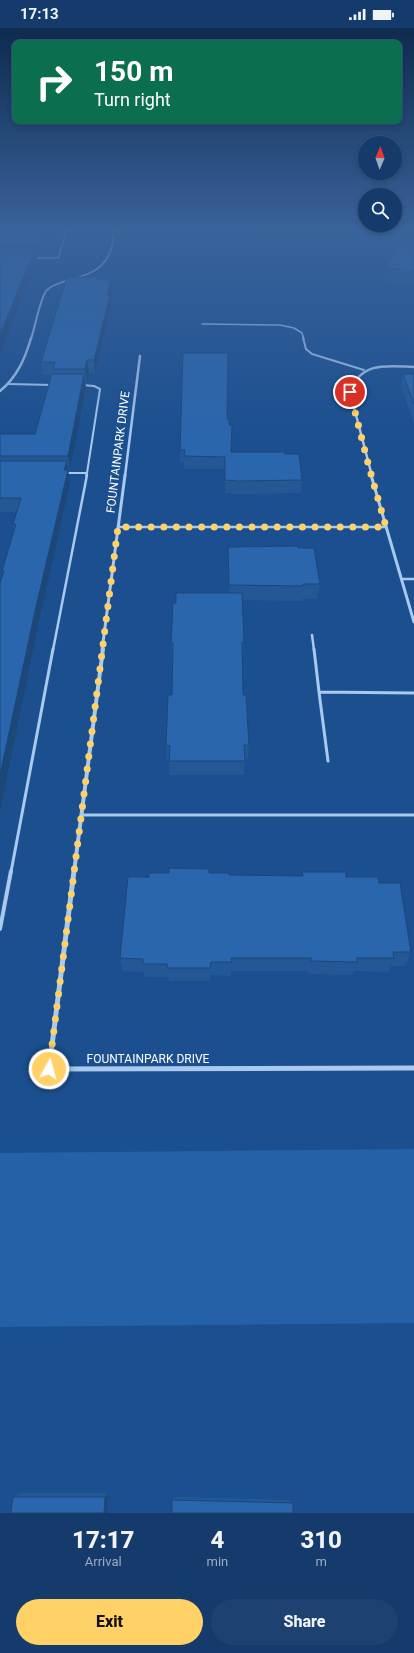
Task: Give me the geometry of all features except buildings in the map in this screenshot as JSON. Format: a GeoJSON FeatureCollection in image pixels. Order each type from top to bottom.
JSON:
{"type":"FeatureCollection","features":[{"type":"Feature","properties":{"kind":"street"},"geometry":{"type":"LineString","coordinates":[[0,391],[19,372],[43,300]]}},
{"type":"Feature","properties":{"kind":"street","name":"FOUNTAINPARK DRIVE"},"geometry":{"type":"LineString","coordinates":[[140,356],[49,1069],[414,1068]]}},
{"type":"Feature","properties":{"kind":"street"},"geometry":{"type":"LineString","coordinates":[[414,367],[386,366],[364,370],[352,382],[350,392],[369,467],[414,622]]}},
{"type":"Feature","properties":{"kind":"lane"},"geometry":{"type":"LineString","coordinates":[[202,324],[280,326],[294,328],[302,333],[306,349],[312,354],[364,370]]}},
{"type":"Feature","properties":{"kind":"lane"},"geometry":{"type":"LineString","coordinates":[[8,384],[56,385]]}},
{"type":"Feature","properties":{"kind":"lane"},"geometry":{"type":"LineString","coordinates":[[0,929],[87,473],[100,389],[94,386],[78,385]]}},
{"type":"Feature","properties":{"kind":"lane"},"geometry":{"type":"LineString","coordinates":[[63,473],[87,473]]}},
{"type":"Feature","properties":{"kind":"lane"},"geometry":{"type":"LineString","coordinates":[[118,527],[386,527]]}},
{"type":"Feature","properties":{"kind":"lane"},"geometry":{"type":"LineString","coordinates":[[402,579],[414,579]]}},
{"type":"Feature","properties":{"kind":"lane"},"geometry":{"type":"LineString","coordinates":[[312,635],[328,761]]}},
{"type":"Feature","properties":{"kind":"lane"},"geometry":{"type":"LineString","coordinates":[[319,692],[414,693]]}},
{"type":"Feature","properties":{"kind":"lane"},"geometry":{"type":"LineString","coordinates":[[82,815],[414,815]]}},
{"type":"Feature","properties":{"kind":"shaded area"},"geometry":{"type":"Polygon","coordinates":[[[414,1149],[414,1323],[0,1327],[0,1153],[414,1149]]]}},
{"type":"Feature","properties":{"kind":"route"},"geometry":{"type":"LineString","coordinates":[[49,1069],[118,527],[386,527],[350,392]]}}]}
